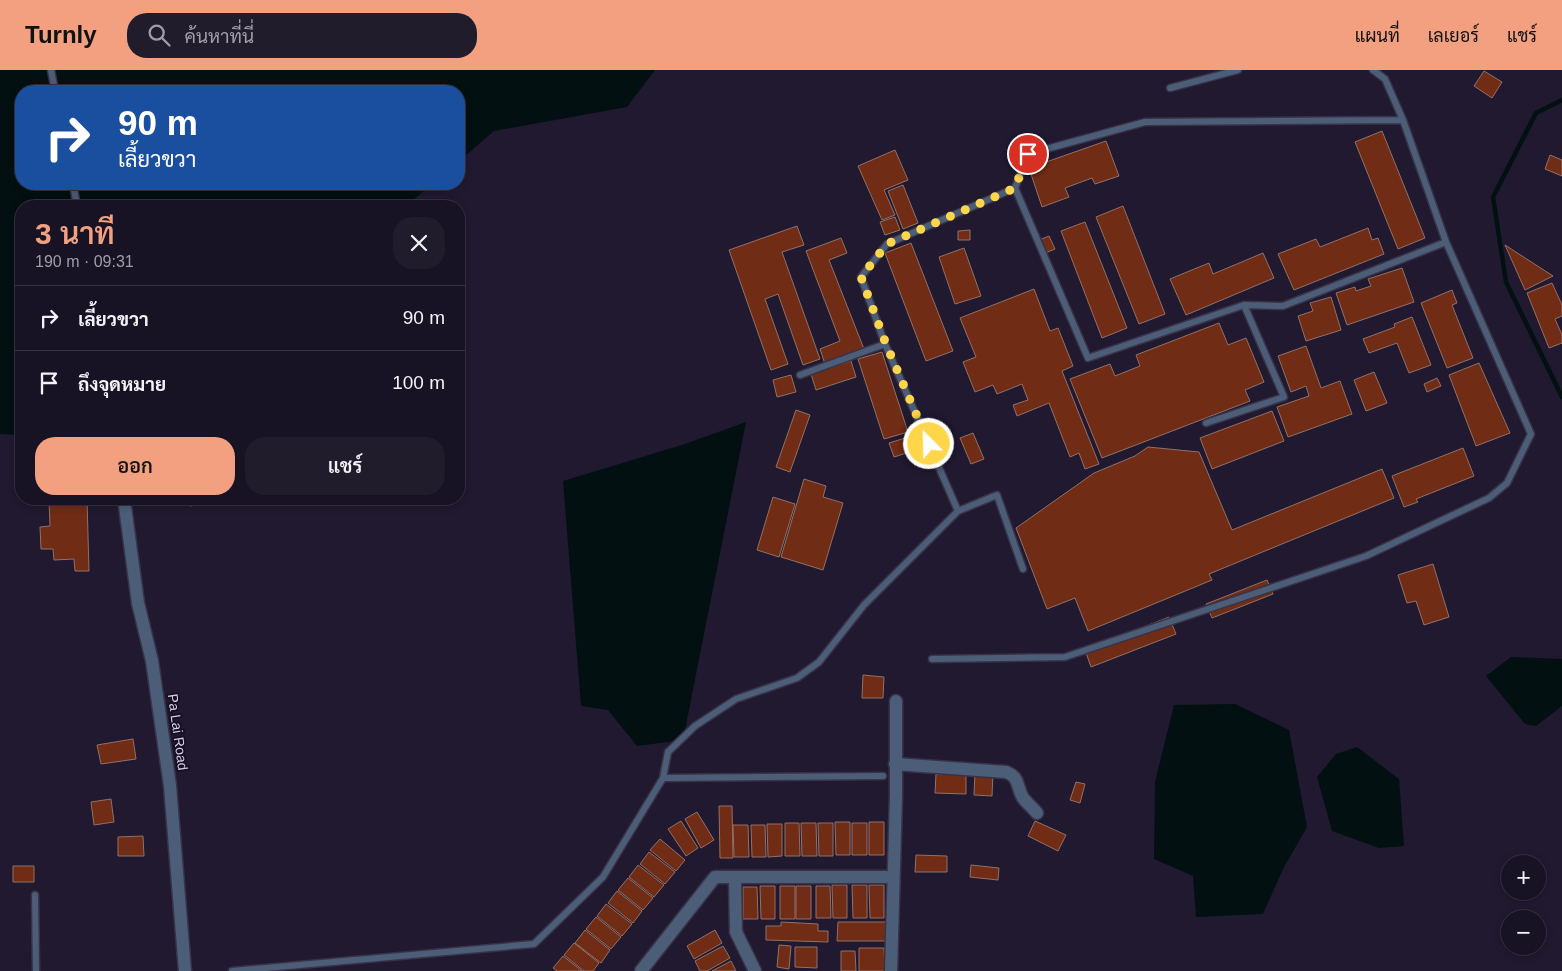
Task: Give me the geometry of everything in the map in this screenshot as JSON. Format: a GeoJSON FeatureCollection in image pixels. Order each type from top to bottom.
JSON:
{"type":"FeatureCollection","features":[{"type":"Feature","properties":{"kind":"street","name":"Pa Lai Road"},"geometry":{"type":"LineString","coordinates":[[125,505],[138,603],[152,661],[170,786],[185,971]]}},
{"type":"Feature","properties":{"kind":"street"},"geometry":{"type":"LineString","coordinates":[[890,971],[896,796],[896,701]]}},
{"type":"Feature","properties":{"kind":"street"},"geometry":{"type":"LineString","coordinates":[[895,764],[1006,772],[1014,775],[1018,780],[1023,797],[1038,813]]}},
{"type":"Feature","properties":{"kind":"street"},"geometry":{"type":"LineString","coordinates":[[641,971],[715,877],[886,877]]}},
{"type":"Feature","properties":{"kind":"street"},"geometry":{"type":"LineString","coordinates":[[735,878],[736,932],[755,971]]}},
{"type":"Feature","properties":{"kind":"lane"},"geometry":{"type":"LineString","coordinates":[[52,70],[55,85]]}},
{"type":"Feature","properties":{"kind":"lane"},"geometry":{"type":"LineString","coordinates":[[1170,88],[1238,70]]}},
{"type":"Feature","properties":{"kind":"lane"},"geometry":{"type":"LineString","coordinates":[[932,659],[1065,656],[1366,556],[1489,498],[1507,482],[1530,434],[1446,242],[1402,120],[1385,79],[1373,70]]}},
{"type":"Feature","properties":{"kind":"lane"},"geometry":{"type":"LineString","coordinates":[[1402,120],[1145,122],[1028,154],[1015,188],[1088,358],[1244,306],[1283,306],[1446,242]]}},
{"type":"Feature","properties":{"kind":"lane"},"geometry":{"type":"LineString","coordinates":[[958,511],[886,344],[861,277],[887,244],[1015,188]]}},
{"type":"Feature","properties":{"kind":"lane"},"geometry":{"type":"LineString","coordinates":[[1206,423],[1284,397],[1244,306]]}},
{"type":"Feature","properties":{"kind":"lane"},"geometry":{"type":"LineString","coordinates":[[800,375],[886,344]]}},
{"type":"Feature","properties":{"kind":"lane"},"geometry":{"type":"LineString","coordinates":[[232,971],[534,944],[603,877],[663,778],[668,752],[695,726],[736,699],[797,678],[819,662],[864,606],[958,511],[997,495],[1023,568]]}},
{"type":"Feature","properties":{"kind":"lane"},"geometry":{"type":"LineString","coordinates":[[663,778],[883,776]]}},
{"type":"Feature","properties":{"kind":"lane"},"geometry":{"type":"LineString","coordinates":[[35,895],[36,971]]}},
{"type":"Feature","properties":{"kind":"shaded area"},"geometry":{"type":"Polygon","coordinates":[[[0,70],[655,70],[627,107],[494,131],[465,156],[465,85],[15,85],[15,190],[425,190],[413,200],[15,200],[15,435],[0,434],[0,70]]]}},
{"type":"Feature","properties":{"kind":"shaded area"},"geometry":{"type":"Polygon","coordinates":[[[746,422],[683,740],[637,746],[608,710],[581,706],[563,481],[685,444],[746,422]]]}},
{"type":"Feature","properties":{"kind":"shaded area"},"geometry":{"type":"Polygon","coordinates":[[[1511,657],[1562,659],[1562,706],[1536,726],[1525,724],[1486,676],[1511,657]]]}},
{"type":"Feature","properties":{"kind":"shaded area"},"geometry":{"type":"Polygon","coordinates":[[[1235,704],[1289,730],[1307,827],[1283,869],[1263,914],[1196,917],[1193,876],[1154,859],[1155,782],[1174,705],[1235,704]]]}},
{"type":"Feature","properties":{"kind":"shaded area"},"geometry":{"type":"Polygon","coordinates":[[[1357,747],[1399,779],[1404,846],[1379,848],[1332,831],[1317,777],[1336,754],[1357,747]]]}},
{"type":"Feature","properties":{"kind":"building"},"geometry":{"type":"Polygon","coordinates":[[[1484,71],[1502,82],[1492,98],[1474,86],[1484,71]]]}},
{"type":"Feature","properties":{"kind":"building"},"geometry":{"type":"Polygon","coordinates":[[[1382,131],[1425,238],[1398,249],[1355,142],[1382,131]]]}},
{"type":"Feature","properties":{"kind":"building"},"geometry":{"type":"Polygon","coordinates":[[[1106,141],[1119,176],[1095,184],[1092,178],[1065,188],[1069,197],[1042,207],[1029,168],[1106,141]]]}},
{"type":"Feature","properties":{"kind":"building"},"geometry":{"type":"Polygon","coordinates":[[[895,150],[908,180],[884,190],[895,215],[882,220],[858,166],[895,150]]]}},
{"type":"Feature","properties":{"kind":"building"},"geometry":{"type":"Polygon","coordinates":[[[1550,155],[1562,160],[1562,176],[1545,169],[1550,155]]]}},
{"type":"Feature","properties":{"kind":"building"},"geometry":{"type":"Polygon","coordinates":[[[903,185],[918,223],[903,229],[888,191],[903,185]]]}},
{"type":"Feature","properties":{"kind":"building"},"geometry":{"type":"Polygon","coordinates":[[[1123,206],[1165,314],[1139,324],[1096,217],[1123,206]]]}},
{"type":"Feature","properties":{"kind":"building"},"geometry":{"type":"Polygon","coordinates":[[[895,217],[900,230],[885,235],[880,222],[895,217]]]}},
{"type":"Feature","properties":{"kind":"building"},"geometry":{"type":"Polygon","coordinates":[[[1085,222],[1127,328],[1102,338],[1061,231],[1085,222]]]}},
{"type":"Feature","properties":{"kind":"building"},"geometry":{"type":"Polygon","coordinates":[[[797,226],[804,245],[782,252],[820,359],[803,365],[778,294],[765,299],[788,364],[771,370],[729,250],[797,226]]]}},
{"type":"Feature","properties":{"kind":"building"},"geometry":{"type":"Polygon","coordinates":[[[1368,228],[1372,240],[1378,238],[1384,254],[1294,290],[1278,254],[1316,239],[1320,247],[1368,228]]]}},
{"type":"Feature","properties":{"kind":"building"},"geometry":{"type":"Polygon","coordinates":[[[970,230],[970,240],[958,240],[958,231],[970,230]]]}},
{"type":"Feature","properties":{"kind":"building"},"geometry":{"type":"Polygon","coordinates":[[[1049,236],[1055,249],[1043,254],[1037,241],[1049,236]]]}},
{"type":"Feature","properties":{"kind":"building"},"geometry":{"type":"Polygon","coordinates":[[[841,238],[847,253],[829,260],[864,349],[825,364],[820,349],[840,341],[806,251],[841,238]]]}},
{"type":"Feature","properties":{"kind":"building"},"geometry":{"type":"Polygon","coordinates":[[[911,243],[953,351],[926,361],[885,253],[911,243]]]}},
{"type":"Feature","properties":{"kind":"building"},"geometry":{"type":"Polygon","coordinates":[[[1505,245],[1553,276],[1525,290],[1505,245]]]}},
{"type":"Feature","properties":{"kind":"building"},"geometry":{"type":"Polygon","coordinates":[[[964,248],[981,296],[955,304],[939,257],[964,248]]]}},
{"type":"Feature","properties":{"kind":"building"},"geometry":{"type":"Polygon","coordinates":[[[1263,253],[1274,278],[1186,315],[1170,279],[1209,263],[1213,274],[1263,253]]]}},
{"type":"Feature","properties":{"kind":"building"},"geometry":{"type":"Polygon","coordinates":[[[1402,268],[1414,302],[1347,325],[1336,293],[1355,287],[1356,291],[1371,286],[1368,279],[1402,268]]]}},
{"type":"Feature","properties":{"kind":"building"},"geometry":{"type":"Polygon","coordinates":[[[1552,283],[1562,305],[1562,316],[1555,319],[1562,335],[1562,343],[1549,348],[1527,293],[1552,283]]]}},
{"type":"Feature","properties":{"kind":"building"},"geometry":{"type":"Polygon","coordinates":[[[1034,289],[1050,331],[1058,328],[1073,366],[1062,371],[1099,464],[1085,469],[1079,453],[1070,457],[1049,403],[1017,416],[1013,405],[1028,400],[1022,384],[997,394],[993,385],[975,392],[963,362],[976,357],[960,318],[1034,289]]]}},
{"type":"Feature","properties":{"kind":"building"},"geometry":{"type":"Polygon","coordinates":[[[1452,290],[1457,303],[1452,305],[1473,358],[1447,368],[1421,303],[1452,290]]]}},
{"type":"Feature","properties":{"kind":"building"},"geometry":{"type":"Polygon","coordinates":[[[1331,297],[1341,330],[1306,341],[1298,316],[1313,311],[1310,303],[1331,297]]]}},
{"type":"Feature","properties":{"kind":"building"},"geometry":{"type":"Polygon","coordinates":[[[1412,317],[1431,365],[1409,373],[1397,343],[1369,353],[1363,339],[1395,327],[1394,324],[1412,317]]]}},
{"type":"Feature","properties":{"kind":"building"},"geometry":{"type":"Polygon","coordinates":[[[1219,323],[1228,345],[1246,338],[1264,382],[1245,390],[1250,401],[1102,458],[1070,379],[1110,364],[1115,376],[1140,366],[1136,355],[1219,323]]]}},
{"type":"Feature","properties":{"kind":"building"},"geometry":{"type":"Polygon","coordinates":[[[1306,346],[1321,388],[1340,381],[1352,414],[1288,437],[1277,407],[1309,396],[1306,386],[1291,392],[1278,356],[1306,346]]]}},
{"type":"Feature","properties":{"kind":"building"},"geometry":{"type":"Polygon","coordinates":[[[882,352],[908,432],[884,439],[858,359],[882,352]]]}},
{"type":"Feature","properties":{"kind":"building"},"geometry":{"type":"Polygon","coordinates":[[[851,361],[856,377],[816,390],[811,374],[851,361]]]}},
{"type":"Feature","properties":{"kind":"building"},"geometry":{"type":"Polygon","coordinates":[[[1479,363],[1510,433],[1476,446],[1449,375],[1479,363]]]}},
{"type":"Feature","properties":{"kind":"building"},"geometry":{"type":"Polygon","coordinates":[[[1374,372],[1387,403],[1366,411],[1354,380],[1374,372]]]}},
{"type":"Feature","properties":{"kind":"building"},"geometry":{"type":"Polygon","coordinates":[[[791,375],[796,392],[777,397],[773,380],[791,375]]]}},
{"type":"Feature","properties":{"kind":"building"},"geometry":{"type":"Polygon","coordinates":[[[1437,378],[1441,386],[1427,392],[1424,384],[1437,378]]]}},
{"type":"Feature","properties":{"kind":"building"},"geometry":{"type":"Polygon","coordinates":[[[796,410],[810,415],[790,472],[776,467],[796,410]]]}},
{"type":"Feature","properties":{"kind":"building"},"geometry":{"type":"Polygon","coordinates":[[[1272,411],[1284,441],[1212,469],[1200,438],[1272,411]]]}},
{"type":"Feature","properties":{"kind":"building"},"geometry":{"type":"Polygon","coordinates":[[[973,433],[984,459],[971,464],[960,438],[973,433]]]}},
{"type":"Feature","properties":{"kind":"building"},"geometry":{"type":"Polygon","coordinates":[[[912,436],[916,450],[894,457],[889,443],[912,436]]]}},
{"type":"Feature","properties":{"kind":"building"},"geometry":{"type":"Polygon","coordinates":[[[1148,447],[1199,452],[1232,530],[1382,469],[1394,498],[1209,574],[1212,580],[1088,631],[1075,598],[1047,609],[1016,528],[1094,473],[1135,456],[1148,447]]]}},
{"type":"Feature","properties":{"kind":"building"},"geometry":{"type":"Polygon","coordinates":[[[1463,448],[1474,476],[1416,499],[1418,502],[1404,507],[1392,476],[1463,448]]]}},
{"type":"Feature","properties":{"kind":"building"},"geometry":{"type":"Polygon","coordinates":[[[804,479],[826,486],[823,497],[843,503],[823,570],[781,557],[804,479]]]}},
{"type":"Feature","properties":{"kind":"building"},"geometry":{"type":"Polygon","coordinates":[[[773,497],[795,504],[779,557],[757,550],[773,497]]]}},
{"type":"Feature","properties":{"kind":"building"},"geometry":{"type":"Polygon","coordinates":[[[49,505],[87,505],[89,571],[75,571],[74,559],[54,560],[53,549],[41,549],[40,527],[50,526],[49,505]]]}},
{"type":"Feature","properties":{"kind":"building"},"geometry":{"type":"Polygon","coordinates":[[[1433,564],[1449,617],[1424,625],[1416,601],[1407,603],[1398,575],[1433,564]]]}},
{"type":"Feature","properties":{"kind":"building"},"geometry":{"type":"Polygon","coordinates":[[[1267,580],[1273,594],[1212,618],[1206,604],[1267,580]]]}},
{"type":"Feature","properties":{"kind":"building"},"geometry":{"type":"Polygon","coordinates":[[[1169,617],[1176,634],[1091,667],[1085,650],[1169,617]]]}},
{"type":"Feature","properties":{"kind":"building"},"geometry":{"type":"Polygon","coordinates":[[[863,675],[884,677],[883,698],[862,698],[863,675]]]}},
{"type":"Feature","properties":{"kind":"building"},"geometry":{"type":"Polygon","coordinates":[[[133,739],[136,759],[101,764],[97,745],[133,739]]]}},
{"type":"Feature","properties":{"kind":"building"},"geometry":{"type":"Polygon","coordinates":[[[975,773],[993,773],[992,796],[974,795],[975,773]]]}},
{"type":"Feature","properties":{"kind":"building"},"geometry":{"type":"Polygon","coordinates":[[[936,774],[966,774],[966,794],[935,793],[936,774]]]}},
{"type":"Feature","properties":{"kind":"building"},"geometry":{"type":"Polygon","coordinates":[[[1076,782],[1085,784],[1080,803],[1070,800],[1076,782]]]}},
{"type":"Feature","properties":{"kind":"building"},"geometry":{"type":"Polygon","coordinates":[[[111,799],[114,822],[94,825],[91,802],[111,799]]]}},
{"type":"Feature","properties":{"kind":"building"},"geometry":{"type":"Polygon","coordinates":[[[719,806],[732,806],[733,858],[720,858],[719,806]]]}},
{"type":"Feature","properties":{"kind":"building"},"geometry":{"type":"Polygon","coordinates":[[[697,812],[714,840],[701,848],[685,819],[697,812]]]}},
{"type":"Feature","properties":{"kind":"building"},"geometry":{"type":"Polygon","coordinates":[[[681,821],[698,848],[686,856],[668,829],[681,821]]]}},
{"type":"Feature","properties":{"kind":"building"},"geometry":{"type":"Polygon","coordinates":[[[1035,821],[1066,835],[1058,851],[1028,836],[1035,821]]]}},
{"type":"Feature","properties":{"kind":"building"},"geometry":{"type":"Polygon","coordinates":[[[835,822],[850,822],[850,855],[836,855],[835,822]]]}},
{"type":"Feature","properties":{"kind":"building"},"geometry":{"type":"Polygon","coordinates":[[[869,822],[884,822],[884,855],[869,855],[869,822]]]}},
{"type":"Feature","properties":{"kind":"building"},"geometry":{"type":"Polygon","coordinates":[[[785,823],[799,823],[800,856],[785,856],[785,823]]]}},
{"type":"Feature","properties":{"kind":"building"},"geometry":{"type":"Polygon","coordinates":[[[801,823],[816,823],[817,856],[802,856],[801,823]]]}},
{"type":"Feature","properties":{"kind":"building"},"geometry":{"type":"Polygon","coordinates":[[[818,823],[833,823],[833,856],[819,856],[818,823]]]}},
{"type":"Feature","properties":{"kind":"building"},"geometry":{"type":"Polygon","coordinates":[[[852,823],[867,823],[867,855],[852,855],[852,823]]]}},
{"type":"Feature","properties":{"kind":"building"},"geometry":{"type":"Polygon","coordinates":[[[767,824],[782,824],[782,856],[768,857],[767,824]]]}},
{"type":"Feature","properties":{"kind":"building"},"geometry":{"type":"Polygon","coordinates":[[[733,825],[748,825],[749,857],[734,857],[733,825]]]}},
{"type":"Feature","properties":{"kind":"building"},"geometry":{"type":"Polygon","coordinates":[[[751,825],[765,825],[766,857],[752,857],[751,825]]]}},
{"type":"Feature","properties":{"kind":"building"},"geometry":{"type":"Polygon","coordinates":[[[143,836],[144,856],[118,856],[118,837],[143,836]]]}},
{"type":"Feature","properties":{"kind":"building"},"geometry":{"type":"Polygon","coordinates":[[[660,839],[685,860],[676,871],[650,850],[660,839]]]}},
{"type":"Feature","properties":{"kind":"building"},"geometry":{"type":"Polygon","coordinates":[[[649,852],[675,872],[665,884],[640,864],[649,852]]]}},
{"type":"Feature","properties":{"kind":"building"},"geometry":{"type":"Polygon","coordinates":[[[916,855],[947,856],[947,872],[915,872],[916,855]]]}},
{"type":"Feature","properties":{"kind":"building"},"geometry":{"type":"Polygon","coordinates":[[[638,865],[664,885],[654,897],[629,877],[638,865]]]}},
{"type":"Feature","properties":{"kind":"building"},"geometry":{"type":"Polygon","coordinates":[[[971,865],[999,868],[998,880],[970,877],[971,865]]]}},
{"type":"Feature","properties":{"kind":"building"},"geometry":{"type":"Polygon","coordinates":[[[13,866],[34,866],[34,882],[13,882],[13,866]]]}},
{"type":"Feature","properties":{"kind":"building"},"geometry":{"type":"Polygon","coordinates":[[[628,878],[653,898],[643,910],[618,890],[628,878]]]}},
{"type":"Feature","properties":{"kind":"building"},"geometry":{"type":"Polygon","coordinates":[[[832,885],[847,885],[847,918],[833,918],[832,885]]]}},
{"type":"Feature","properties":{"kind":"building"},"geometry":{"type":"Polygon","coordinates":[[[852,885],[867,885],[867,918],[853,918],[852,885]]]}},
{"type":"Feature","properties":{"kind":"building"},"geometry":{"type":"Polygon","coordinates":[[[869,885],[884,885],[884,918],[870,918],[869,885]]]}},
{"type":"Feature","properties":{"kind":"building"},"geometry":{"type":"Polygon","coordinates":[[[760,886],[775,886],[775,919],[761,919],[760,886]]]}},
{"type":"Feature","properties":{"kind":"building"},"geometry":{"type":"Polygon","coordinates":[[[780,886],[795,886],[795,919],[780,919],[780,886]]]}},
{"type":"Feature","properties":{"kind":"building"},"geometry":{"type":"Polygon","coordinates":[[[796,886],[811,886],[811,919],[796,919],[796,886]]]}},
{"type":"Feature","properties":{"kind":"building"},"geometry":{"type":"Polygon","coordinates":[[[816,886],[830,886],[831,918],[816,918],[816,886]]]}},
{"type":"Feature","properties":{"kind":"building"},"geometry":{"type":"Polygon","coordinates":[[[743,887],[757,887],[758,919],[743,919],[743,887]]]}},
{"type":"Feature","properties":{"kind":"building"},"geometry":{"type":"Polygon","coordinates":[[[617,891],[642,911],[633,923],[608,903],[617,891]]]}},
{"type":"Feature","properties":{"kind":"building"},"geometry":{"type":"Polygon","coordinates":[[[606,904],[632,924],[622,936],[597,916],[606,904]]]}},
{"type":"Feature","properties":{"kind":"building"},"geometry":{"type":"Polygon","coordinates":[[[596,917],[621,937],[611,949],[586,929],[596,917]]]}},
{"type":"Feature","properties":{"kind":"building"},"geometry":{"type":"Polygon","coordinates":[[[781,922],[818,924],[818,931],[828,931],[828,942],[766,940],[766,926],[781,926],[781,922]]]}},
{"type":"Feature","properties":{"kind":"building"},"geometry":{"type":"Polygon","coordinates":[[[838,922],[888,922],[888,941],[837,941],[838,922]]]}},
{"type":"Feature","properties":{"kind":"building"},"geometry":{"type":"Polygon","coordinates":[[[585,930],[610,950],[601,963],[575,943],[585,930]]]}},
{"type":"Feature","properties":{"kind":"building"},"geometry":{"type":"Polygon","coordinates":[[[715,930],[722,943],[694,959],[687,946],[715,930]]]}},
{"type":"Feature","properties":{"kind":"building"},"geometry":{"type":"Polygon","coordinates":[[[574,943],[599,963],[593,971],[584,971],[564,955],[574,943]]]}},
{"type":"Feature","properties":{"kind":"building"},"geometry":{"type":"Polygon","coordinates":[[[779,945],[791,946],[789,969],[777,967],[779,945]]]}},
{"type":"Feature","properties":{"kind":"building"},"geometry":{"type":"Polygon","coordinates":[[[723,946],[730,958],[707,971],[700,971],[695,961],[723,946]]]}},
{"type":"Feature","properties":{"kind":"building"},"geometry":{"type":"Polygon","coordinates":[[[795,947],[817,947],[817,968],[795,967],[795,947]]]}},
{"type":"Feature","properties":{"kind":"building"},"geometry":{"type":"Polygon","coordinates":[[[859,948],[884,948],[885,971],[859,971],[859,948]]]}},
{"type":"Feature","properties":{"kind":"building"},"geometry":{"type":"Polygon","coordinates":[[[841,951],[855,951],[856,971],[841,971],[841,951]]]}},
{"type":"Feature","properties":{"kind":"building"},"geometry":{"type":"Polygon","coordinates":[[[563,956],[582,971],[557,971],[553,968],[563,956]]]}},
{"type":"Feature","properties":{"kind":"building"},"geometry":{"type":"Polygon","coordinates":[[[731,961],[736,971],[712,971],[731,961]]]}},
{"type":"Feature","properties":{"kind":"waterway"},"geometry":{"type":"LineString","coordinates":[[1562,100],[1536,113],[1493,197],[1506,282],[1562,397]]}},
{"type":"Feature","properties":{"kind":"route"},"geometry":{"type":"LineString","coordinates":[[929,444],[886,344],[861,277],[887,244],[1015,188],[1028,154]]}}]}
